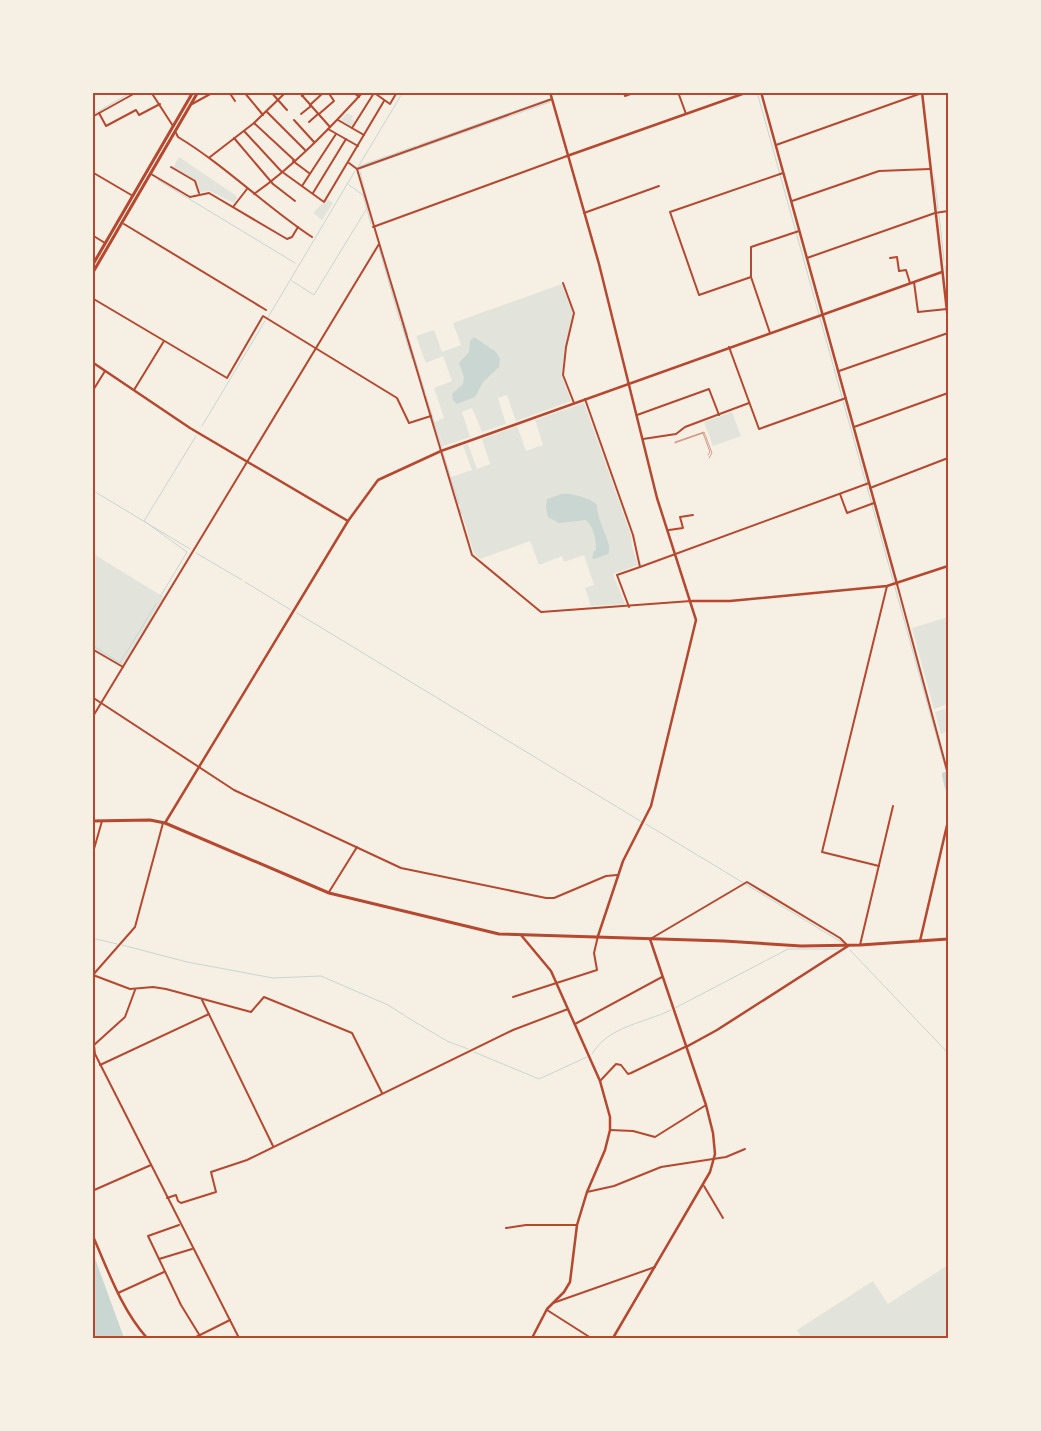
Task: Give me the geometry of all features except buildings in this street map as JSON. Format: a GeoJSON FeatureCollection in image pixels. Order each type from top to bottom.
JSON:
{"type":"FeatureCollection","features":[{"type":"Feature","properties":{"kind":"main road"},"geometry":{"type":"LineString","coordinates":[[92,266],[193,92]]}},
{"type":"Feature","properties":{"kind":"main road"},"geometry":{"type":"LineString","coordinates":[[92,274],[124,224],[198,92]]}},
{"type":"Feature","properties":{"kind":"main road"},"geometry":{"type":"LineString","coordinates":[[92,821],[150,820],[164,823],[329,893],[488,932],[801,946],[846,946],[948,939]]}},
{"type":"Feature","properties":{"kind":"street"},"geometry":{"type":"LineString","coordinates":[[92,117],[137,92]]}},
{"type":"Feature","properties":{"kind":"street"},"geometry":{"type":"LineString","coordinates":[[151,92],[160,104],[178,137],[210,158],[312,238]]}},
{"type":"Feature","properties":{"kind":"street"},"geometry":{"type":"LineString","coordinates":[[192,104],[214,92]]}},
{"type":"Feature","properties":{"kind":"street"},"geometry":{"type":"LineString","coordinates":[[229,92],[235,101]]}},
{"type":"Feature","properties":{"kind":"street"},"geometry":{"type":"LineString","coordinates":[[244,92],[263,115]]}},
{"type":"Feature","properties":{"kind":"street"},"geometry":{"type":"LineString","coordinates":[[271,92],[286,110]]}},
{"type":"Feature","properties":{"kind":"street"},"geometry":{"type":"LineString","coordinates":[[210,158],[267,112],[286,92]]}},
{"type":"Feature","properties":{"kind":"street"},"geometry":{"type":"LineString","coordinates":[[299,92],[329,128],[358,146]]}},
{"type":"Feature","properties":{"kind":"street"},"geometry":{"type":"LineString","coordinates":[[302,96],[306,92]]}},
{"type":"Feature","properties":{"kind":"street"},"geometry":{"type":"LineString","coordinates":[[301,114],[326,92],[334,101],[308,122]]}},
{"type":"Feature","properties":{"kind":"street"},"geometry":{"type":"LineString","coordinates":[[353,92],[359,97]]}},
{"type":"Feature","properties":{"kind":"street"},"geometry":{"type":"LineString","coordinates":[[254,194],[272,181],[338,120],[363,92]]}},
{"type":"Feature","properties":{"kind":"street"},"geometry":{"type":"LineString","coordinates":[[352,128],[373,93],[390,104],[397,92]]}},
{"type":"Feature","properties":{"kind":"street"},"geometry":{"type":"LineString","coordinates":[[513,997],[596,970],[594,953],[618,875],[623,861],[651,806],[696,620],[692,601],[657,498],[629,383],[550,92]]}},
{"type":"Feature","properties":{"kind":"street"},"geometry":{"type":"LineString","coordinates":[[624,92],[626,96],[636,92]]}},
{"type":"Feature","properties":{"kind":"street"},"geometry":{"type":"LineString","coordinates":[[678,92],[686,115]]}},
{"type":"Feature","properties":{"kind":"street"},"geometry":{"type":"LineString","coordinates":[[373,227],[748,92]]}},
{"type":"Feature","properties":{"kind":"street"},"geometry":{"type":"LineString","coordinates":[[761,92],[806,258],[824,314],[845,398],[948,774]]}},
{"type":"Feature","properties":{"kind":"street"},"geometry":{"type":"LineString","coordinates":[[776,145],[922,93],[948,319]]}},
{"type":"Feature","properties":{"kind":"street"},"geometry":{"type":"LineString","coordinates":[[357,169],[552,99]]}},
{"type":"Feature","properties":{"kind":"street"},"geometry":{"type":"LineString","coordinates":[[244,131],[282,172],[324,202],[349,163],[384,101]]}},
{"type":"Feature","properties":{"kind":"street"},"geometry":{"type":"LineString","coordinates":[[99,114],[106,126],[136,110],[139,115],[160,104]]}},
{"type":"Feature","properties":{"kind":"street"},"geometry":{"type":"LineString","coordinates":[[267,112],[305,150]]}},
{"type":"Feature","properties":{"kind":"street"},"geometry":{"type":"LineString","coordinates":[[294,120],[314,142]]}},
{"type":"Feature","properties":{"kind":"street"},"geometry":{"type":"LineString","coordinates":[[338,120],[365,135]]}},
{"type":"Feature","properties":{"kind":"street"},"geometry":{"type":"LineString","coordinates":[[254,123],[309,174]]}},
{"type":"Feature","properties":{"kind":"street"},"geometry":{"type":"LineString","coordinates":[[302,186],[336,134]]}},
{"type":"Feature","properties":{"kind":"street"},"geometry":{"type":"LineString","coordinates":[[234,138],[272,181],[272,184],[296,201]]}},
{"type":"Feature","properties":{"kind":"street"},"geometry":{"type":"LineString","coordinates":[[313,194],[346,140]]}},
{"type":"Feature","properties":{"kind":"street"},"geometry":{"type":"LineString","coordinates":[[349,163],[357,169],[472,555],[530,605],[541,612],[548,613],[692,601],[730,601],[896,584],[948,566]]}},
{"type":"Feature","properties":{"kind":"street"},"geometry":{"type":"LineString","coordinates":[[171,167],[195,182],[199,193]]}},
{"type":"Feature","properties":{"kind":"street"},"geometry":{"type":"LineString","coordinates":[[791,201],[880,171],[930,169]]}},
{"type":"Feature","properties":{"kind":"street"},"geometry":{"type":"LineString","coordinates":[[92,172],[134,196]]}},
{"type":"Feature","properties":{"kind":"street"},"geometry":{"type":"LineString","coordinates":[[751,277],[699,295],[670,212],[784,173]]}},
{"type":"Feature","properties":{"kind":"street"},"geometry":{"type":"LineString","coordinates":[[151,174],[190,197],[209,193],[287,239],[292,237],[298,228]]}},
{"type":"Feature","properties":{"kind":"street"},"geometry":{"type":"LineString","coordinates":[[584,213],[659,186]]}},
{"type":"Feature","properties":{"kind":"street"},"geometry":{"type":"LineString","coordinates":[[233,207],[247,188]]}},
{"type":"Feature","properties":{"kind":"street"},"geometry":{"type":"LineString","coordinates":[[806,258],[935,212],[948,211]]}},
{"type":"Feature","properties":{"kind":"street"},"geometry":{"type":"LineString","coordinates":[[124,224],[266,310]]}},
{"type":"Feature","properties":{"kind":"street"},"geometry":{"type":"LineString","coordinates":[[770,333],[751,277],[751,247],[799,231]]}},
{"type":"Feature","properties":{"kind":"street"},"geometry":{"type":"LineString","coordinates":[[92,235],[106,243]]}},
{"type":"Feature","properties":{"kind":"street"},"geometry":{"type":"LineString","coordinates":[[92,718],[379,244]]}},
{"type":"Feature","properties":{"kind":"street"},"geometry":{"type":"LineString","coordinates":[[890,258],[897,257],[899,271],[906,270],[910,283]]}},
{"type":"Feature","properties":{"kind":"street"},"geometry":{"type":"LineString","coordinates":[[382,1093],[356,1040],[346,1029],[264,997],[251,1012],[153,986],[136,990],[93,975],[135,927],[164,823],[348,521],[378,480],[441,451],[942,272]]}},
{"type":"Feature","properties":{"kind":"street"},"geometry":{"type":"LineString","coordinates":[[914,282],[918,312],[947,309]]}},
{"type":"Feature","properties":{"kind":"street"},"geometry":{"type":"LineString","coordinates":[[563,283],[574,313],[566,347],[563,375],[574,403]]}},
{"type":"Feature","properties":{"kind":"street"},"geometry":{"type":"LineString","coordinates":[[92,298],[227,378],[263,316],[397,398],[408,423],[431,416]]}},
{"type":"Feature","properties":{"kind":"street"},"geometry":{"type":"LineString","coordinates":[[839,371],[948,333]]}},
{"type":"Feature","properties":{"kind":"street"},"geometry":{"type":"LineString","coordinates":[[134,390],[164,341]]}},
{"type":"Feature","properties":{"kind":"street"},"geometry":{"type":"LineString","coordinates":[[729,347],[759,429],[845,398]]}},
{"type":"Feature","properties":{"kind":"street"},"geometry":{"type":"LineString","coordinates":[[92,362],[190,428],[348,521]]}},
{"type":"Feature","properties":{"kind":"street"},"geometry":{"type":"LineString","coordinates":[[92,392],[106,370]]}},
{"type":"Feature","properties":{"kind":"street"},"geometry":{"type":"LineString","coordinates":[[636,415],[710,389],[719,414]]}},
{"type":"Feature","properties":{"kind":"street"},"geometry":{"type":"LineString","coordinates":[[854,427],[948,393]]}},
{"type":"Feature","properties":{"kind":"street"},"geometry":{"type":"LineString","coordinates":[[585,399],[633,535],[640,566]]}},
{"type":"Feature","properties":{"kind":"street"},"geometry":{"type":"LineString","coordinates":[[643,439],[676,434],[685,426],[748,403]]}},
{"type":"Feature","properties":{"kind":"street"},"geometry":{"type":"LineString","coordinates":[[870,488],[948,458]]}},
{"type":"Feature","properties":{"kind":"street"},"geometry":{"type":"LineString","coordinates":[[629,607],[617,575],[869,483]]}},
{"type":"Feature","properties":{"kind":"street"},"geometry":{"type":"LineString","coordinates":[[840,494],[847,513],[874,503]]}},
{"type":"Feature","properties":{"kind":"street"},"geometry":{"type":"LineString","coordinates":[[668,530],[683,528],[680,517],[693,515]]}},
{"type":"Feature","properties":{"kind":"street"},"geometry":{"type":"LineString","coordinates":[[879,866],[822,852],[889,585]]}},
{"type":"Feature","properties":{"kind":"street"},"geometry":{"type":"LineString","coordinates":[[92,649],[123,667]]}},
{"type":"Feature","properties":{"kind":"street"},"geometry":{"type":"LineString","coordinates":[[92,697],[234,790],[413,872],[546,898],[554,898],[606,876],[618,875]]}},
{"type":"Feature","properties":{"kind":"street"},"geometry":{"type":"LineString","coordinates":[[860,945],[893,806]]}},
{"type":"Feature","properties":{"kind":"street"},"geometry":{"type":"LineString","coordinates":[[92,856],[102,821]]}},
{"type":"Feature","properties":{"kind":"street"},"geometry":{"type":"LineString","coordinates":[[920,941],[948,822]]}},
{"type":"Feature","properties":{"kind":"street"},"geometry":{"type":"LineString","coordinates":[[329,893],[357,847]]}},
{"type":"Feature","properties":{"kind":"street"},"geometry":{"type":"LineString","coordinates":[[600,1081],[616,1064],[621,1065],[628,1074],[631,1073],[686,1047],[717,1030],[846,946],[798,912],[746,882],[744,885],[650,939],[662,976],[686,1047],[706,1106],[713,1133],[713,1159],[704,1186],[613,1338]]}},
{"type":"Feature","properties":{"kind":"street"},"geometry":{"type":"LineString","coordinates":[[520,934],[551,971],[600,1081],[609,1111],[610,1130],[600,1164],[587,1192],[577,1225],[570,1282],[546,1310],[532,1338]]}},
{"type":"Feature","properties":{"kind":"street"},"geometry":{"type":"LineString","coordinates":[[574,1024],[662,976]]}},
{"type":"Feature","properties":{"kind":"street"},"geometry":{"type":"LineString","coordinates":[[93,1046],[125,1017],[136,990]]}},
{"type":"Feature","properties":{"kind":"street"},"geometry":{"type":"LineString","coordinates":[[202,999],[273,1146]]}},
{"type":"Feature","properties":{"kind":"street"},"geometry":{"type":"LineString","coordinates":[[167,1198],[176,1195],[181,1203],[216,1192],[211,1172],[241,1163],[513,1030],[568,1009]]}},
{"type":"Feature","properties":{"kind":"street"},"geometry":{"type":"LineString","coordinates":[[100,1065],[209,1014]]}},
{"type":"Feature","properties":{"kind":"street"},"geometry":{"type":"LineString","coordinates":[[92,1040],[100,1065],[192,1249],[239,1338]]}},
{"type":"Feature","properties":{"kind":"street"},"geometry":{"type":"LineString","coordinates":[[610,1130],[633,1131],[655,1137],[706,1106]]}},
{"type":"Feature","properties":{"kind":"street"},"geometry":{"type":"LineString","coordinates":[[587,1192],[614,1186],[661,1168],[713,1159],[745,1149]]}},
{"type":"Feature","properties":{"kind":"street"},"geometry":{"type":"LineString","coordinates":[[92,1191],[151,1165]]}},
{"type":"Feature","properties":{"kind":"street"},"geometry":{"type":"LineString","coordinates":[[704,1186],[723,1218]]}},
{"type":"Feature","properties":{"kind":"street"},"geometry":{"type":"LineString","coordinates":[[180,1224],[148,1236],[165,1272],[200,1336]]}},
{"type":"Feature","properties":{"kind":"street"},"geometry":{"type":"LineString","coordinates":[[506,1228],[526,1224],[577,1225]]}},
{"type":"Feature","properties":{"kind":"street"},"geometry":{"type":"LineString","coordinates":[[92,1234],[129,1314],[147,1338]]}},
{"type":"Feature","properties":{"kind":"street"},"geometry":{"type":"LineString","coordinates":[[159,1258],[192,1249]]}},
{"type":"Feature","properties":{"kind":"street"},"geometry":{"type":"LineString","coordinates":[[553,1303],[656,1266]]}},
{"type":"Feature","properties":{"kind":"street"},"geometry":{"type":"LineString","coordinates":[[118,1293],[165,1272]]}},
{"type":"Feature","properties":{"kind":"street"},"geometry":{"type":"LineString","coordinates":[[546,1310],[591,1338]]}},
{"type":"Feature","properties":{"kind":"street"},"geometry":{"type":"LineString","coordinates":[[194,1338],[230,1320]]}},
{"type":"Feature","properties":{"kind":"lane"},"geometry":{"type":"LineString","coordinates":[[708,455],[710,452],[708,442],[703,433],[675,442],[704,432],[712,453],[709,458]]}},
{"type":"Feature","properties":{"kind":"shaded area"},"geometry":{"type":"Polygon","coordinates":[[[347,113],[353,116],[351,119],[355,121],[352,127],[341,120],[347,113]]]}},
{"type":"Feature","properties":{"kind":"shaded area"},"geometry":{"type":"Polygon","coordinates":[[[179,157],[235,195],[237,198],[234,203],[210,191],[200,192],[197,182],[173,168],[179,157]]]}},
{"type":"Feature","properties":{"kind":"shaded area"},"geometry":{"type":"Polygon","coordinates":[[[327,199],[333,203],[322,220],[313,213],[327,199]]]}},
{"type":"Feature","properties":{"kind":"shaded area"},"geometry":{"type":"Polygon","coordinates":[[[562,284],[573,313],[565,348],[562,375],[571,401],[516,421],[507,395],[498,398],[506,424],[482,432],[472,408],[462,412],[470,437],[443,446],[435,422],[444,418],[434,388],[452,381],[443,356],[426,363],[416,336],[434,330],[442,352],[461,345],[453,323],[562,284]]]}},
{"type":"Feature","properties":{"kind":"shaded area"},"geometry":{"type":"Polygon","coordinates":[[[474,337],[496,352],[500,359],[499,367],[483,382],[475,397],[457,404],[453,400],[452,394],[463,384],[464,377],[459,363],[469,352],[470,341],[474,337]]]}},
{"type":"Feature","properties":{"kind":"shaded area"},"geometry":{"type":"Polygon","coordinates":[[[584,403],[631,535],[632,546],[638,565],[613,574],[625,604],[591,606],[585,588],[594,585],[584,555],[564,562],[562,556],[539,565],[530,541],[480,559],[474,554],[451,477],[472,470],[463,446],[468,444],[477,469],[490,464],[482,439],[517,426],[526,451],[543,445],[535,420],[584,403]]]}},
{"type":"Feature","properties":{"kind":"shaded area"},"geometry":{"type":"Polygon","coordinates":[[[732,412],[741,436],[713,446],[704,422],[732,412]]]}},
{"type":"Feature","properties":{"kind":"shaded area"},"geometry":{"type":"Polygon","coordinates":[[[562,494],[580,496],[597,505],[597,512],[609,545],[608,554],[595,559],[592,558],[596,550],[595,537],[591,526],[586,520],[559,523],[548,517],[547,499],[562,494]]]}},
{"type":"Feature","properties":{"kind":"shaded area"},"geometry":{"type":"Polygon","coordinates":[[[92,553],[165,598],[123,667],[93,649],[92,553]]]}},
{"type":"Feature","properties":{"kind":"shaded area"},"geometry":{"type":"Polygon","coordinates":[[[948,617],[948,704],[934,709],[912,628],[948,617]]]}},
{"type":"Feature","properties":{"kind":"shaded area"},"geometry":{"type":"Polygon","coordinates":[[[948,708],[948,731],[941,734],[935,712],[948,708]]]}},
{"type":"Feature","properties":{"kind":"shaded area"},"geometry":{"type":"Polygon","coordinates":[[[93,1253],[124,1338],[93,1338],[93,1253]]]}},
{"type":"Feature","properties":{"kind":"shaded area"},"geometry":{"type":"Polygon","coordinates":[[[948,1265],[948,1338],[802,1338],[797,1330],[873,1281],[888,1304],[948,1265]]]}},
{"type":"Feature","properties":{"kind":"waterway"},"geometry":{"type":"LineString","coordinates":[[92,115],[132,92]]}},
{"type":"Feature","properties":{"kind":"waterway"},"geometry":{"type":"LineString","coordinates":[[358,167],[403,92]]}},
{"type":"Feature","properties":{"kind":"waterway"},"geometry":{"type":"LineString","coordinates":[[757,92],[947,774]]}},
{"type":"Feature","properties":{"kind":"waterway"},"geometry":{"type":"LineString","coordinates":[[419,145],[549,99]]}},
{"type":"Feature","properties":{"kind":"waterway"},"geometry":{"type":"LineString","coordinates":[[360,169],[550,102]]}},
{"type":"Feature","properties":{"kind":"waterway"},"geometry":{"type":"LineString","coordinates":[[360,166],[416,146]]}},
{"type":"Feature","properties":{"kind":"waterway"},"geometry":{"type":"LineString","coordinates":[[267,319],[355,171]]}},
{"type":"Feature","properties":{"kind":"waterway"},"geometry":{"type":"LineString","coordinates":[[360,172],[371,214]]}},
{"type":"Feature","properties":{"kind":"waterway"},"geometry":{"type":"LineString","coordinates":[[934,177],[938,209]]}},
{"type":"Feature","properties":{"kind":"waterway"},"geometry":{"type":"LineString","coordinates":[[158,180],[295,263]]}},
{"type":"Feature","properties":{"kind":"waterway"},"geometry":{"type":"LineString","coordinates":[[349,185],[363,195],[371,224]]}},
{"type":"Feature","properties":{"kind":"waterway"},"geometry":{"type":"LineString","coordinates":[[292,281],[314,295],[367,208]]}},
{"type":"Feature","properties":{"kind":"waterway"},"geometry":{"type":"LineString","coordinates":[[939,215],[944,261]]}},
{"type":"Feature","properties":{"kind":"waterway"},"geometry":{"type":"LineString","coordinates":[[379,248],[400,321]]}},
{"type":"Feature","properties":{"kind":"waterway"},"geometry":{"type":"LineString","coordinates":[[945,266],[948,293]]}},
{"type":"Feature","properties":{"kind":"waterway"},"geometry":{"type":"LineString","coordinates":[[392,284],[408,335]]}},
{"type":"Feature","properties":{"kind":"waterway"},"geometry":{"type":"LineString","coordinates":[[202,426],[265,321]]}},
{"type":"Feature","properties":{"kind":"waterway"},"geometry":{"type":"LineString","coordinates":[[401,323],[412,359]]}},
{"type":"Feature","properties":{"kind":"waterway"},"geometry":{"type":"LineString","coordinates":[[409,340],[425,392]]}},
{"type":"Feature","properties":{"kind":"waterway"},"geometry":{"type":"LineString","coordinates":[[426,396],[442,447]]}},
{"type":"Feature","properties":{"kind":"waterway"},"geometry":{"type":"LineString","coordinates":[[160,597],[187,552],[144,521],[196,436]]}},
{"type":"Feature","properties":{"kind":"waterway"},"geometry":{"type":"LineString","coordinates":[[443,453],[459,504]]}},
{"type":"Feature","properties":{"kind":"waterway"},"geometry":{"type":"LineString","coordinates":[[92,490],[190,549]]}},
{"type":"Feature","properties":{"kind":"waterway"},"geometry":{"type":"LineString","coordinates":[[460,509],[462,514]]}},
{"type":"Feature","properties":{"kind":"waterway"},"geometry":{"type":"LineString","coordinates":[[196,553],[242,580]]}},
{"type":"Feature","properties":{"kind":"waterway"},"geometry":{"type":"LineString","coordinates":[[245,582],[291,610]]}},
{"type":"Feature","properties":{"kind":"waterway"},"geometry":{"type":"LineString","coordinates":[[92,645],[120,663],[156,604]]}},
{"type":"Feature","properties":{"kind":"waterway"},"geometry":{"type":"LineString","coordinates":[[297,613],[642,822]]}},
{"type":"Feature","properties":{"kind":"waterway"},"geometry":{"type":"LineString","coordinates":[[945,775],[948,788]]}},
{"type":"Feature","properties":{"kind":"waterway"},"geometry":{"type":"LineString","coordinates":[[646,824],[843,943]]}},
{"type":"Feature","properties":{"kind":"waterway"},"geometry":{"type":"LineString","coordinates":[[92,938],[117,944]]}},
{"type":"Feature","properties":{"kind":"waterway"},"geometry":{"type":"LineString","coordinates":[[122,945],[187,962],[273,978],[321,976],[388,1005],[404,1015]]}},
{"type":"Feature","properties":{"kind":"waterway"},"geometry":{"type":"LineString","coordinates":[[675,1008],[788,949],[839,949]]}},
{"type":"Feature","properties":{"kind":"waterway"},"geometry":{"type":"LineString","coordinates":[[850,950],[948,1053]]}},
{"type":"Feature","properties":{"kind":"waterway"},"geometry":{"type":"LineString","coordinates":[[592,1054],[607,1037],[617,1031],[671,1010]]}},
{"type":"Feature","properties":{"kind":"waterway"},"geometry":{"type":"LineString","coordinates":[[405,1016],[447,1041],[468,1049]]}},
{"type":"Feature","properties":{"kind":"waterway"},"geometry":{"type":"LineString","coordinates":[[474,1052],[539,1079],[587,1057]]}}]}
